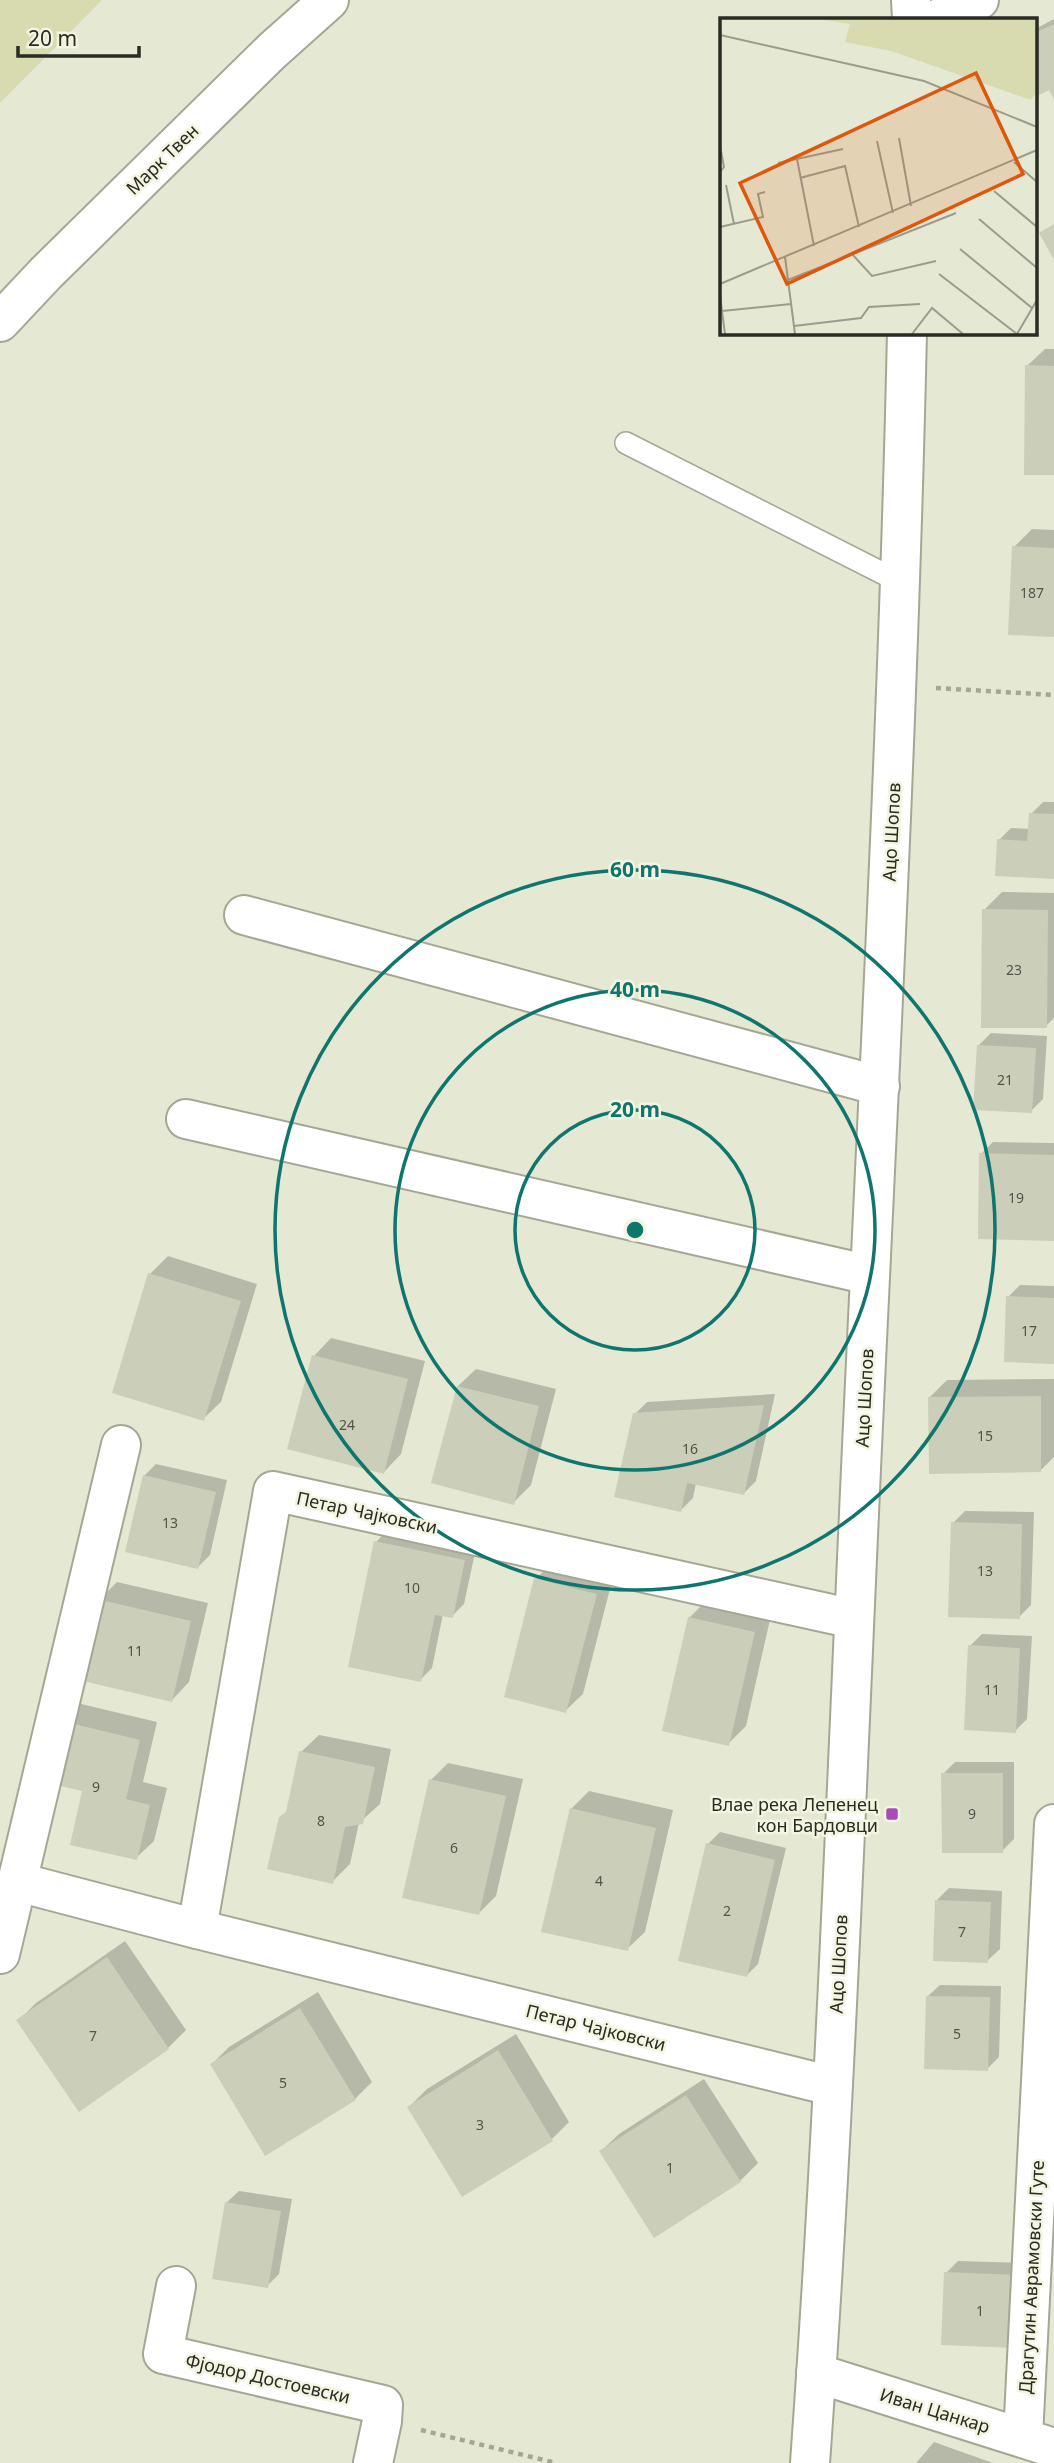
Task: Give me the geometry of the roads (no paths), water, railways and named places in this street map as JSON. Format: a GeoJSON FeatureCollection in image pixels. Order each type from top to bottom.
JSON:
{"type":"FeatureCollection","features":[{"type":"Feature","properties":{"kind":"street","name":"Марк Твен"},"geometry":{"type":"LineString","coordinates":[[0,322],[46,273],[262,60],[329,0]]}},
{"type":"Feature","properties":{"kind":"street"},"geometry":{"type":"LineString","coordinates":[[911,0],[912,18]]}},
{"type":"Feature","properties":{"kind":"street"},"geometry":{"type":"LineString","coordinates":[[939,18],[979,0]]}},
{"type":"Feature","properties":{"kind":"street","name":"Ацо Шопов"},"geometry":{"type":"LineString","coordinates":[[810,2463],[832,2086],[880,1086],[902,583],[907,334]]}},
{"type":"Feature","properties":{"kind":"street"},"geometry":{"type":"LineString","coordinates":[[244,915],[880,1086]]}},
{"type":"Feature","properties":{"kind":"street"},"geometry":{"type":"LineString","coordinates":[[186,1119],[870,1275]]}},
{"type":"Feature","properties":{"kind":"street"},"geometry":{"type":"LineString","coordinates":[[0,1954],[121,1445]]}},
{"type":"Feature","properties":{"kind":"street","name":"Петар Чајковски"},"geometry":{"type":"LineString","coordinates":[[197,1928],[273,1491],[854,1619]]}},
{"type":"Feature","properties":{"kind":"street","name":"Драгутин Аврамовски Гуте"},"geometry":{"type":"LineString","coordinates":[[1039,2443],[1054,1824]]}},
{"type":"Feature","properties":{"kind":"street","name":"Петар Чајковски"},"geometry":{"type":"LineString","coordinates":[[18,1882],[832,2086]]}},
{"type":"Feature","properties":{"kind":"street","name":"Фјодор Достоевски"},"geometry":{"type":"LineString","coordinates":[[176,2286],[163,2354],[383,2405],[373,2463]]}},
{"type":"Feature","properties":{"kind":"street","name":"Иван Цанкар"},"geometry":{"type":"LineString","coordinates":[[816,2373],[1039,2443]]}},
{"type":"Feature","properties":{"kind":"lane"},"geometry":{"type":"LineString","coordinates":[[626,443],[902,583]]}},
{"type":"Feature","properties":{"kind":"place","name":"Влае река Лепенец кон Бардовци"},"geometry":{"type":"Point","coordinates":[892,1814]}}]}
